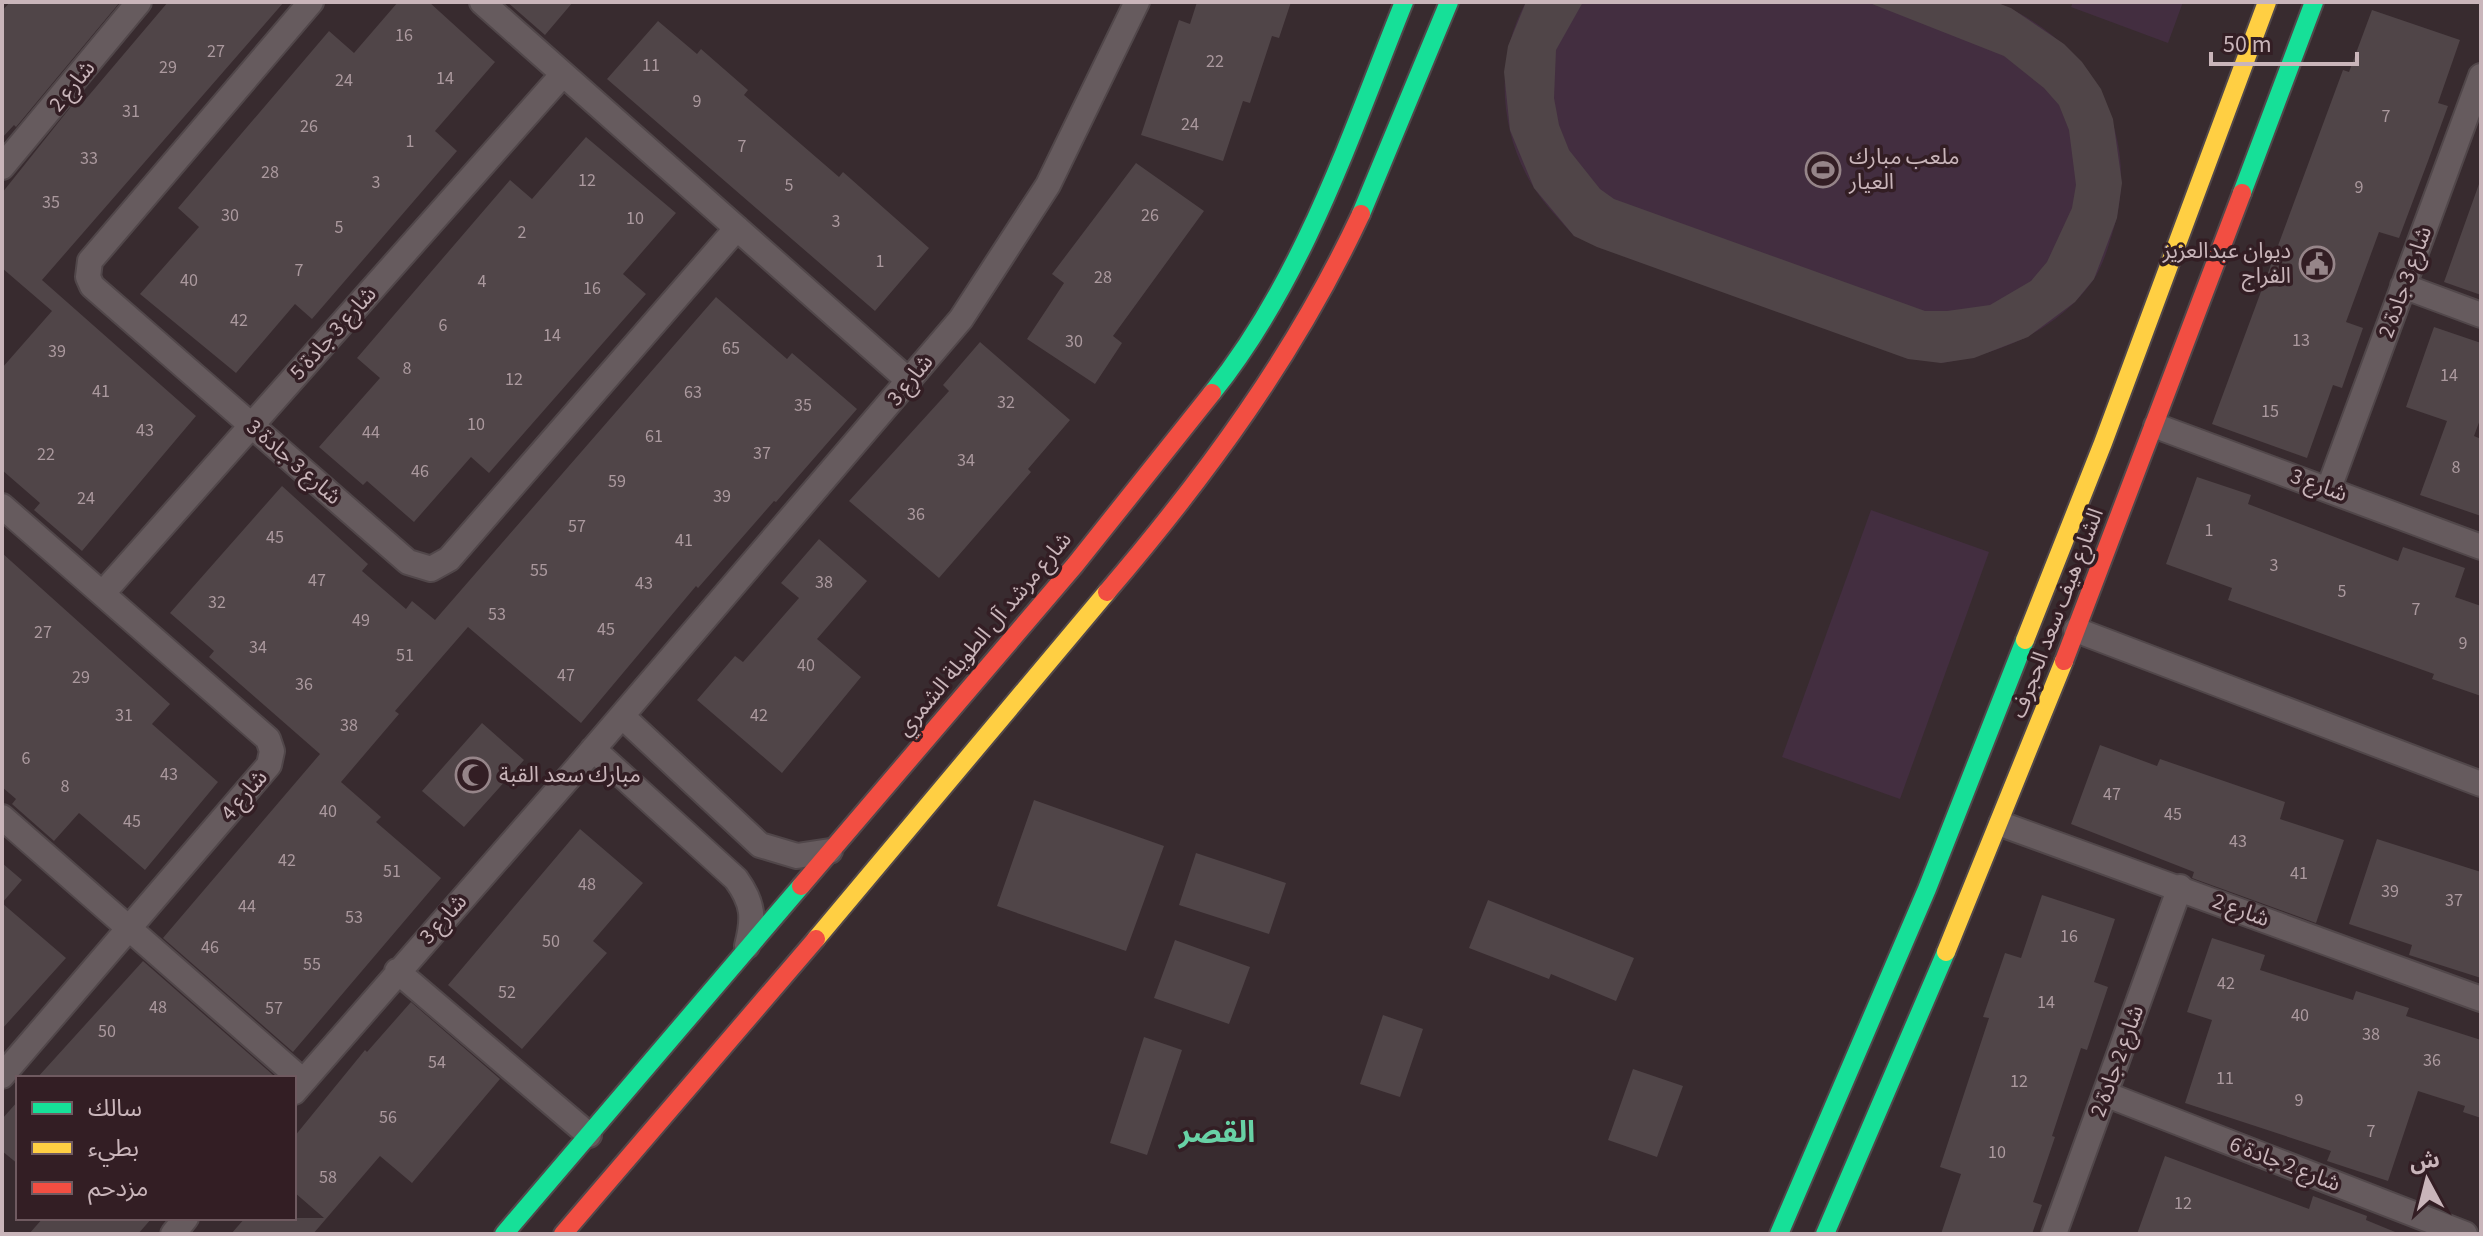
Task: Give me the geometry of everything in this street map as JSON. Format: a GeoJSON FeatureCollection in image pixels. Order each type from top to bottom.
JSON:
{"type":"FeatureCollection","features":[{"type":"Feature","properties":{"kind":"main road","name":"شارع مرشد آل الطويلة الشمري"},"geometry":{"type":"LineString","coordinates":[[504,1234],[1038,608],[1158,464],[1228,373],[1278,294],[1320,211],[1404,2]]}},
{"type":"Feature","properties":{"kind":"main road"},"geometry":{"type":"LineString","coordinates":[[563,1234],[668,1118],[1000,715],[1207,471],[1270,380],[1320,298],[1358,226],[1449,2]]}},
{"type":"Feature","properties":{"kind":"main road","name":"الشارع هيف سعد الحجرف"},"geometry":{"type":"LineString","coordinates":[[1779,1234],[1927,889],[2103,443],[2267,2]]}},
{"type":"Feature","properties":{"kind":"main road","name":"الشارع هيف سعد الحجرف"},"geometry":{"type":"LineString","coordinates":[[1825,1234],[2001,824],[2156,426],[2314,2]]}},
{"type":"Feature","properties":{"kind":"main road"},"geometry":{"type":"LineString","coordinates":[[2241,71],[2241,84],[2247,93],[2269,99],[2280,92]]}},
{"type":"Feature","properties":{"kind":"main road"},"geometry":{"type":"LineString","coordinates":[[2218,128],[2224,123],[2245,123],[2261,143]]}},
{"type":"Feature","properties":{"kind":"main road"},"geometry":{"type":"LineString","coordinates":[[1000,715],[1015,685],[1055,640],[1051,618],[1038,608]]}},
{"type":"Feature","properties":{"kind":"main road"},"geometry":{"type":"LineString","coordinates":[[1843,1084],[1858,1103],[1882,1105]]}},
{"type":"Feature","properties":{"kind":"main road"},"geometry":{"type":"LineString","coordinates":[[1822,1135],[1838,1129],[1846,1130],[1854,1134],[1863,1149]]}},
{"type":"Feature","properties":{"kind":"main road"},"geometry":{"type":"LineString","coordinates":[[525,1234],[574,1172],[589,1135]]}},
{"type":"Feature","properties":{"kind":"street","name":"شارع 2"},"geometry":{"type":"LineString","coordinates":[[2,167],[139,2]]}},
{"type":"Feature","properties":{"kind":"street","name":"شارع 3 جادة 3"},"geometry":{"type":"LineString","coordinates":[[311,2],[90,261],[88,270],[92,286],[408,562],[431,569],[441,566],[737,228]]}},
{"type":"Feature","properties":{"kind":"street"},"geometry":{"type":"LineString","coordinates":[[482,2],[908,380]]}},
{"type":"Feature","properties":{"kind":"street","name":"شارع 3"},"geometry":{"type":"LineString","coordinates":[[298,1086],[622,716],[961,319],[1048,185],[1137,2]]}},
{"type":"Feature","properties":{"kind":"street","name":"شارع 3 جادة 5"},"geometry":{"type":"LineString","coordinates":[[103,593],[563,74]]}},
{"type":"Feature","properties":{"kind":"street","name":"شارع 3 جادة 2"},"geometry":{"type":"LineString","coordinates":[[2329,488],[2480,83]]}},
{"type":"Feature","properties":{"kind":"street"},"geometry":{"type":"LineString","coordinates":[[2403,286],[2481,315]]}},
{"type":"Feature","properties":{"kind":"street","name":"شارع 3"},"geometry":{"type":"LineString","coordinates":[[2156,426],[2481,547]]}},
{"type":"Feature","properties":{"kind":"street","name":"شارع 4"},"geometry":{"type":"LineString","coordinates":[[2,506],[268,739],[272,751],[269,765],[2,1076]]}},
{"type":"Feature","properties":{"kind":"street"},"geometry":{"type":"LineString","coordinates":[[2076,630],[2481,784]]}},
{"type":"Feature","properties":{"kind":"street"},"geometry":{"type":"LineString","coordinates":[[622,716],[760,845],[773,852],[797,856],[830,851]]}},
{"type":"Feature","properties":{"kind":"street"},"geometry":{"type":"LineString","coordinates":[[593,749],[736,879],[748,897],[754,917],[747,946]]}},
{"type":"Feature","properties":{"kind":"street"},"geometry":{"type":"LineString","coordinates":[[2,817],[129,927],[287,1076]]}},
{"type":"Feature","properties":{"kind":"street","name":"شارع 2"},"geometry":{"type":"LineString","coordinates":[[2001,824],[2481,999]]}},
{"type":"Feature","properties":{"kind":"street","name":"شارع 2 جادة 2"},"geometry":{"type":"LineString","coordinates":[[2054,1234],[2180,887]]}},
{"type":"Feature","properties":{"kind":"street"},"geometry":{"type":"LineString","coordinates":[[397,971],[589,1135]]}},
{"type":"Feature","properties":{"kind":"street","name":"شارع 2 جادة 6"},"geometry":{"type":"LineString","coordinates":[[2105,1094],[2465,1234]]}},
{"type":"Feature","properties":{"kind":"shaded area","name":"ملعب مبارك العيار"},"geometry":{"type":"Polygon","coordinates":[[[1526,2],[1995,2],[2028,18],[2057,39],[2081,64],[2100,93],[2113,125],[2120,159],[2120,194],[2113,231],[2102,264],[2078,299],[2044,327],[2005,346],[1941,363],[1574,236],[1534,188],[1522,167],[1508,120],[1505,71],[1516,24],[1526,2]]]}},
{"type":"Feature","properties":{"kind":"shaded area"},"geometry":{"type":"Polygon","coordinates":[[[2073,2],[2183,2],[2168,43],[2071,7],[2073,2]]]}},
{"type":"Feature","properties":{"kind":"shaded area"},"geometry":{"type":"Polygon","coordinates":[[[1871,510],[1989,552],[1900,799],[1782,757],[1871,510]]]}},
{"type":"Feature","properties":{"kind":"building"},"geometry":{"type":"Polygon","coordinates":[[[10,2],[120,2],[16,127],[14,125],[2,138],[2,11],[10,2]]]}},
{"type":"Feature","properties":{"kind":"building"},"geometry":{"type":"Polygon","coordinates":[[[168,2],[284,2],[42,280],[196,416],[82,551],[34,510],[40,503],[2,470],[2,368],[52,311],[2,268],[2,193],[73,104],[79,107],[168,2]]]}},
{"type":"Feature","properties":{"kind":"building"},"geometry":{"type":"Polygon","coordinates":[[[398,2],[429,2],[495,62],[435,131],[457,151],[312,319],[295,304],[236,373],[140,294],[199,227],[178,208],[329,31],[354,53],[398,2]]]}},
{"type":"Feature","properties":{"kind":"building"},"geometry":{"type":"Polygon","coordinates":[[[507,2],[573,2],[545,35],[507,2]]]}},
{"type":"Feature","properties":{"kind":"building"},"geometry":{"type":"Polygon","coordinates":[[[1197,2],[1291,2],[1279,38],[1272,36],[1250,103],[1243,101],[1223,161],[1141,135],[1179,20],[1190,24],[1197,2]]]}},
{"type":"Feature","properties":{"kind":"building"},"geometry":{"type":"Polygon","coordinates":[[[1526,2],[1583,2],[1556,50],[1554,98],[1559,125],[1569,150],[1600,189],[1614,199],[1925,311],[1990,305],[2031,281],[2047,262],[2072,208],[2076,185],[2069,130],[2059,105],[2044,88],[2004,56],[1867,2],[1995,2],[2011,8],[2064,44],[2082,62],[2101,89],[2113,119],[2122,183],[2117,218],[2094,279],[2075,302],[2028,337],[1974,358],[1941,363],[1908,359],[1574,236],[1534,188],[1510,130],[1504,72],[1508,46],[1526,2]]]}},
{"type":"Feature","properties":{"kind":"building"},"geometry":{"type":"Polygon","coordinates":[[[2372,10],[2460,40],[2438,103],[2448,106],[2428,161],[2399,238],[2379,232],[2346,322],[2363,328],[2342,388],[2333,385],[2307,458],[2212,424],[2343,70],[2349,72],[2372,10]]]}},
{"type":"Feature","properties":{"kind":"building"},"geometry":{"type":"Polygon","coordinates":[[[658,21],[697,54],[701,49],[748,90],[744,95],[839,177],[843,172],[929,248],[875,311],[607,79],[658,21]]]}},
{"type":"Feature","properties":{"kind":"building"},"geometry":{"type":"Polygon","coordinates":[[[586,137],[676,213],[623,274],[646,294],[489,473],[471,457],[414,522],[367,481],[363,485],[319,447],[380,378],[357,358],[510,180],[532,199],[586,137]]]}},
{"type":"Feature","properties":{"kind":"building"},"geometry":{"type":"Polygon","coordinates":[[[1136,163],[1204,211],[1113,336],[1122,343],[1095,384],[1027,339],[1064,283],[1052,274],[1136,163]]]}},
{"type":"Feature","properties":{"kind":"building"},"geometry":{"type":"Polygon","coordinates":[[[2481,185],[2481,295],[2444,282],[2481,185]]]}},
{"type":"Feature","properties":{"kind":"building"},"geometry":{"type":"Polygon","coordinates":[[[716,297],[787,359],[792,353],[857,409],[698,588],[696,586],[581,723],[468,627],[395,711],[399,714],[341,782],[381,817],[376,822],[441,878],[293,1052],[163,938],[320,754],[209,657],[214,651],[170,613],[282,486],[368,564],[362,571],[406,609],[412,601],[435,620],[716,297]]]}},
{"type":"Feature","properties":{"kind":"building"},"geometry":{"type":"Polygon","coordinates":[[[2434,327],[2481,343],[2481,417],[2474,436],[2481,439],[2481,516],[2420,495],[2447,421],[2406,407],[2434,327]]]}},
{"type":"Feature","properties":{"kind":"building"},"geometry":{"type":"Polygon","coordinates":[[[980,342],[1070,420],[1028,469],[1031,472],[939,578],[849,501],[949,391],[943,385],[980,342]]]}},
{"type":"Feature","properties":{"kind":"building"},"geometry":{"type":"Polygon","coordinates":[[[2197,477],[2251,495],[2248,504],[2398,561],[2403,547],[2465,568],[2455,597],[2481,606],[2481,696],[2432,679],[2434,674],[2228,600],[2232,588],[2166,564],[2197,477]]]}},
{"type":"Feature","properties":{"kind":"building"},"geometry":{"type":"Polygon","coordinates":[[[819,539],[867,581],[817,639],[861,677],[782,773],[697,700],[735,656],[743,662],[799,598],[781,583],[819,539]]]}},
{"type":"Feature","properties":{"kind":"building"},"geometry":{"type":"Polygon","coordinates":[[[2,553],[170,704],[152,724],[218,782],[145,870],[79,813],[54,841],[12,804],[16,799],[2,787],[2,553]]]}},
{"type":"Feature","properties":{"kind":"building","name":"مبارك سعد القبة"},"geometry":{"type":"Polygon","coordinates":[[[482,723],[524,760],[464,827],[422,791],[482,723]]]}},
{"type":"Feature","properties":{"kind":"building"},"geometry":{"type":"Polygon","coordinates":[[[2100,745],[2157,766],[2160,759],[2285,802],[2280,819],[2344,840],[2316,923],[2192,878],[2194,872],[2071,824],[2100,745]]]}},
{"type":"Feature","properties":{"kind":"building"},"geometry":{"type":"Polygon","coordinates":[[[1034,800],[1164,846],[1126,951],[997,906],[1034,800]]]}},
{"type":"Feature","properties":{"kind":"building"},"geometry":{"type":"Polygon","coordinates":[[[580,829],[643,883],[593,941],[607,953],[522,1049],[448,985],[580,829]]]}},
{"type":"Feature","properties":{"kind":"building"},"geometry":{"type":"Polygon","coordinates":[[[2377,839],[2481,872],[2481,978],[2409,955],[2412,945],[2349,924],[2377,839]]]}},
{"type":"Feature","properties":{"kind":"building"},"geometry":{"type":"Polygon","coordinates":[[[1196,853],[1286,883],[1269,934],[1179,905],[1196,853]]]}},
{"type":"Feature","properties":{"kind":"building"},"geometry":{"type":"Polygon","coordinates":[[[2,863],[22,880],[2,903],[2,863]]]}},
{"type":"Feature","properties":{"kind":"building"},"geometry":{"type":"Polygon","coordinates":[[[2042,895],[2115,919],[2094,982],[2108,987],[2087,1050],[2081,1048],[2052,1136],[2055,1137],[2033,1202],[2042,1205],[2032,1234],[1941,1234],[1961,1174],[1940,1167],[1989,1018],[1983,1017],[2005,953],[2021,958],[2042,895]]]}},
{"type":"Feature","properties":{"kind":"building"},"geometry":{"type":"Polygon","coordinates":[[[1488,900],[1634,958],[1616,1001],[1551,974],[1549,979],[1469,948],[1488,900]]]}},
{"type":"Feature","properties":{"kind":"building"},"geometry":{"type":"Polygon","coordinates":[[[2,903],[66,958],[2,1029],[2,903]]]}},
{"type":"Feature","properties":{"kind":"building"},"geometry":{"type":"Polygon","coordinates":[[[2212,938],[2265,955],[2260,970],[2353,1000],[2356,991],[2409,1008],[2406,1016],[2481,1040],[2481,1118],[2463,1112],[2465,1106],[2418,1091],[2388,1181],[2327,1161],[2331,1151],[2185,1103],[2212,1020],[2187,1012],[2212,938]]]}},
{"type":"Feature","properties":{"kind":"building"},"geometry":{"type":"Polygon","coordinates":[[[1175,940],[1250,967],[1229,1024],[1154,998],[1175,940]]]}},
{"type":"Feature","properties":{"kind":"building"},"geometry":{"type":"Polygon","coordinates":[[[143,961],[273,1075],[272,1076],[39,1076],[143,961]]]}},
{"type":"Feature","properties":{"kind":"building"},"geometry":{"type":"Polygon","coordinates":[[[411,1002],[500,1079],[412,1183],[380,1156],[313,1234],[231,1234],[243,1220],[324,1218],[296,1194],[296,1135],[365,1050],[367,1052],[411,1002]]]}},
{"type":"Feature","properties":{"kind":"building"},"geometry":{"type":"Polygon","coordinates":[[[1383,1015],[1423,1029],[1400,1097],[1360,1084],[1383,1015]]]}},
{"type":"Feature","properties":{"kind":"building"},"geometry":{"type":"Polygon","coordinates":[[[1144,1037],[1182,1050],[1147,1155],[1110,1143],[1144,1037]]]}},
{"type":"Feature","properties":{"kind":"building"},"geometry":{"type":"Polygon","coordinates":[[[1633,1069],[1683,1086],[1657,1157],[1608,1140],[1633,1069]]]}},
{"type":"Feature","properties":{"kind":"building"},"geometry":{"type":"Polygon","coordinates":[[[16,1103],[16,1162],[2,1151],[2,1119],[16,1103]]]}},
{"type":"Feature","properties":{"kind":"building"},"geometry":{"type":"Polygon","coordinates":[[[2165,1156],[2309,1209],[2313,1196],[2367,1216],[2366,1220],[2400,1234],[2137,1234],[2165,1156]]]}},
{"type":"Feature","properties":{"kind":"building"},"geometry":{"type":"Polygon","coordinates":[[[41,1220],[150,1220],[138,1234],[29,1234],[41,1220]]]}},
{"type":"Feature","properties":{"kind":"traffic: fast"},"geometry":{"type":"LineString","coordinates":[[1212,393],[1244,349],[1299,254],[1344,154],[1404,2]]}},
{"type":"Feature","properties":{"kind":"traffic: fast"},"geometry":{"type":"LineString","coordinates":[[1361,214],[1449,2]]}},
{"type":"Feature","properties":{"kind":"traffic: fast"},"geometry":{"type":"LineString","coordinates":[[2242,193],[2314,2]]}},
{"type":"Feature","properties":{"kind":"traffic: fast"},"geometry":{"type":"LineString","coordinates":[[1779,1234],[1927,889],[2025,640]]}},
{"type":"Feature","properties":{"kind":"traffic: fast"},"geometry":{"type":"LineString","coordinates":[[504,1234],[801,886]]}},
{"type":"Feature","properties":{"kind":"traffic: fast"},"geometry":{"type":"LineString","coordinates":[[1825,1234],[1946,952]]}},
{"type":"Feature","properties":{"kind":"traffic: slow"},"geometry":{"type":"LineString","coordinates":[[2025,640],[2103,443],[2267,2]]}},
{"type":"Feature","properties":{"kind":"traffic: slow"},"geometry":{"type":"LineString","coordinates":[[816,939],[1107,592]]}},
{"type":"Feature","properties":{"kind":"traffic: slow"},"geometry":{"type":"LineString","coordinates":[[1946,952],[2064,661]]}},
{"type":"Feature","properties":{"kind":"traffic: jam"},"geometry":{"type":"LineString","coordinates":[[2064,661],[2242,193]]}},
{"type":"Feature","properties":{"kind":"traffic: jam"},"geometry":{"type":"LineString","coordinates":[[1107,592],[1180,503],[1247,411],[1308,315],[1361,214]]}},
{"type":"Feature","properties":{"kind":"traffic: jam"},"geometry":{"type":"LineString","coordinates":[[801,886],[1075,565],[1212,393]]}},
{"type":"Feature","properties":{"kind":"traffic: jam"},"geometry":{"type":"LineString","coordinates":[[563,1234],[816,939]]}},
{"type":"Feature","properties":{"kind":"place","name":"ملعب مبارك العيار"},"geometry":{"type":"Point","coordinates":[1823,170]}},
{"type":"Feature","properties":{"kind":"place","name":"ديوان عبدالعزيز الفراج"},"geometry":{"type":"Point","coordinates":[2317,264]}},
{"type":"Feature","properties":{"kind":"place","name":"مبارك سعد القبة"},"geometry":{"type":"Point","coordinates":[473,775]}},
{"type":"Feature","properties":{"kind":"district","name":"القصر"},"geometry":{"type":"Point","coordinates":[1217,1132]}}]}
